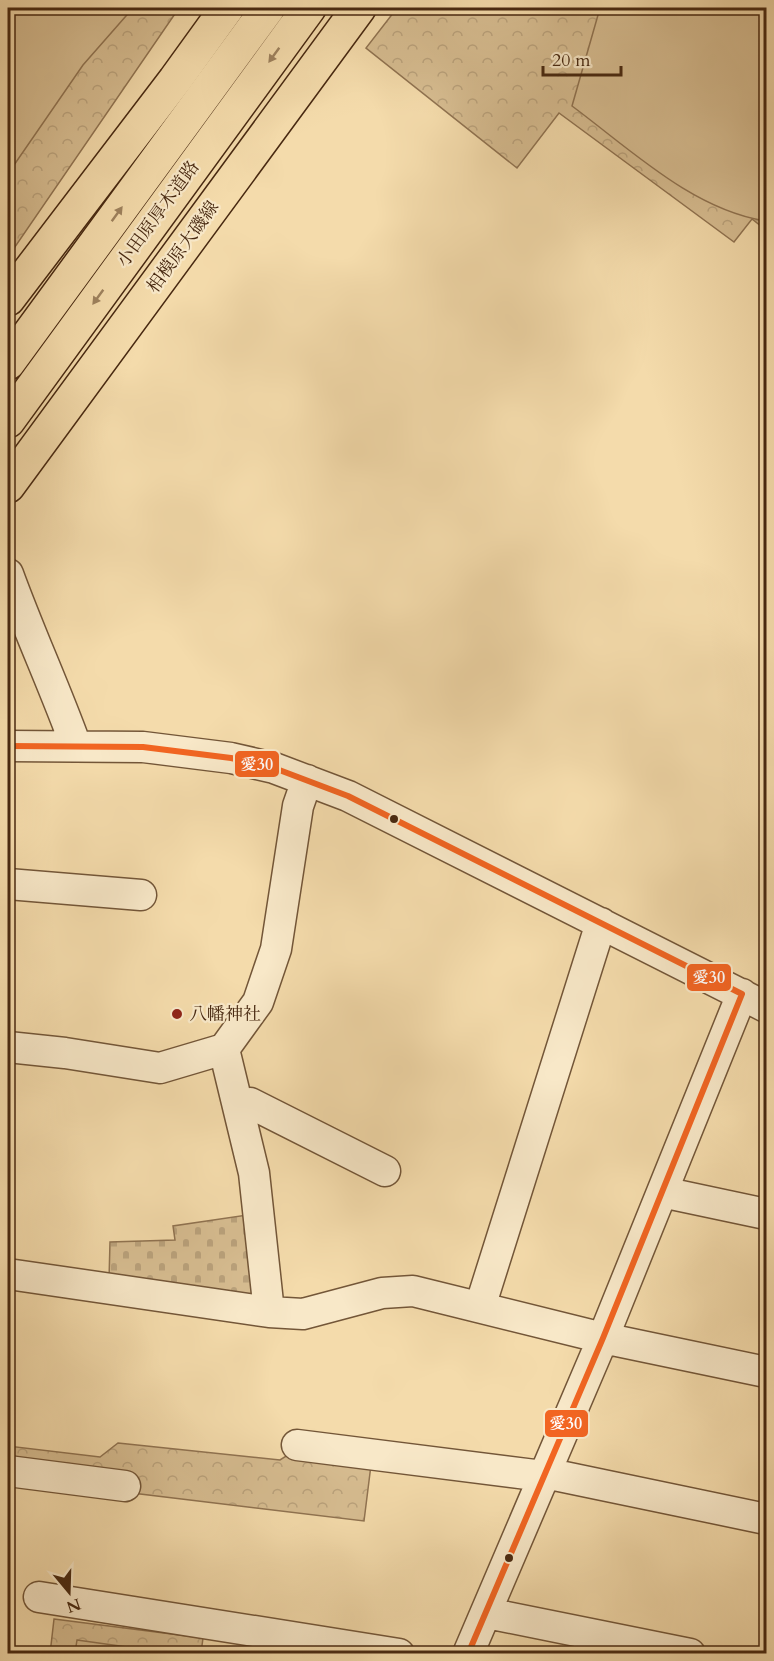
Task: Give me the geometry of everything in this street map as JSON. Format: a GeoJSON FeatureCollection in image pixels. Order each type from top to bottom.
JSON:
{"type":"FeatureCollection","features":[{"type":"Feature","properties":{"kind":"main road"},"geometry":{"type":"LineString","coordinates":[[8,299],[227,8]]}},
{"type":"Feature","properties":{"kind":"main road","name":"小田原厚木道路"},"geometry":{"type":"LineString","coordinates":[[8,363],[268,8]]}},
{"type":"Feature","properties":{"kind":"main road","name":"小田原厚木道路"},"geometry":{"type":"LineString","coordinates":[[8,421],[309,8]]}},
{"type":"Feature","properties":{"kind":"main road","name":"相模原大磯線"},"geometry":{"type":"LineString","coordinates":[[8,486],[359,8]]}},
{"type":"Feature","properties":{"kind":"street"},"geometry":{"type":"LineString","coordinates":[[8,574],[76,746]]}},
{"type":"Feature","properties":{"kind":"street"},"geometry":{"type":"LineString","coordinates":[[8,746],[143,747],[231,758],[274,768],[348,796],[754,1000],[662,1192],[487,1614],[468,1653]]}},
{"type":"Feature","properties":{"kind":"street"},"geometry":{"type":"LineString","coordinates":[[8,1047],[66,1043],[160,1068],[224,1049],[258,1002],[276,949],[298,806],[307,780]]}},
{"type":"Feature","properties":{"kind":"street"},"geometry":{"type":"LineString","coordinates":[[8,884],[133,902]]}},
{"type":"Feature","properties":{"kind":"street"},"geometry":{"type":"LineString","coordinates":[[480,1307],[601,923]]}},
{"type":"Feature","properties":{"kind":"street"},"geometry":{"type":"LineString","coordinates":[[224,1049],[254,1173],[269,1312]]}},
{"type":"Feature","properties":{"kind":"street"},"geometry":{"type":"LineString","coordinates":[[239,1106],[250,1103],[385,1171]]}},
{"type":"Feature","properties":{"kind":"street"},"geometry":{"type":"LineString","coordinates":[[662,1192],[766,1214]]}},
{"type":"Feature","properties":{"kind":"street"},"geometry":{"type":"LineString","coordinates":[[8,1274],[269,1312],[303,1314],[382,1293],[413,1291],[603,1338],[766,1372]]}},
{"type":"Feature","properties":{"kind":"street"},"geometry":{"type":"LineString","coordinates":[[297,1445],[544,1474],[766,1520]]}},
{"type":"Feature","properties":{"kind":"street"},"geometry":{"type":"LineString","coordinates":[[8,1471],[125,1486]]}},
{"type":"Feature","properties":{"kind":"street"},"geometry":{"type":"LineString","coordinates":[[39,1597],[399,1653]]}},
{"type":"Feature","properties":{"kind":"street"},"geometry":{"type":"LineString","coordinates":[[487,1614],[690,1653]]}},
{"type":"Feature","properties":{"kind":"green space"},"geometry":{"type":"Polygon","coordinates":[[[8,8],[179,8],[8,257],[8,8]]]}},
{"type":"Feature","properties":{"kind":"green space"},"geometry":{"type":"Polygon","coordinates":[[[8,8],[133,8],[83,65],[12,168],[8,168],[8,8]]]}},
{"type":"Feature","properties":{"kind":"green space"},"geometry":{"type":"Polygon","coordinates":[[[397,8],[766,8],[766,230],[752,219],[734,242],[559,113],[517,168],[366,48],[397,8]]]}},
{"type":"Feature","properties":{"kind":"green space"},"geometry":{"type":"Polygon","coordinates":[[[600,8],[766,8],[766,221],[739,215],[688,191],[663,176],[572,106],[600,8]]]}},
{"type":"Feature","properties":{"kind":"green space"},"geometry":{"type":"Polygon","coordinates":[[[247,1215],[256,1299],[109,1280],[110,1242],[175,1240],[173,1226],[247,1215]]]}},
{"type":"Feature","properties":{"kind":"green space"},"geometry":{"type":"Polygon","coordinates":[[[118,1443],[280,1460],[299,1448],[372,1457],[364,1521],[8,1478],[8,1446],[100,1457],[118,1443]]]}},
{"type":"Feature","properties":{"kind":"green space"},"geometry":{"type":"Polygon","coordinates":[[[54,1619],[203,1638],[201,1653],[50,1654],[54,1619]]]}},
{"type":"Feature","properties":{"kind":"green space"},"geometry":{"type":"Polygon","coordinates":[[[77,1640],[170,1653],[75,1653],[77,1640]]]}},
{"type":"Feature","properties":{"kind":"transit line","name":"愛30"},"geometry":{"type":"LineString","coordinates":[[8,746],[143,747],[231,758],[274,768],[348,796],[742,994],[603,1338],[468,1654]]}},
{"type":"Feature","properties":{"kind":"place","name":"八幡神社"},"geometry":{"type":"Point","coordinates":[177,1014]}}]}
